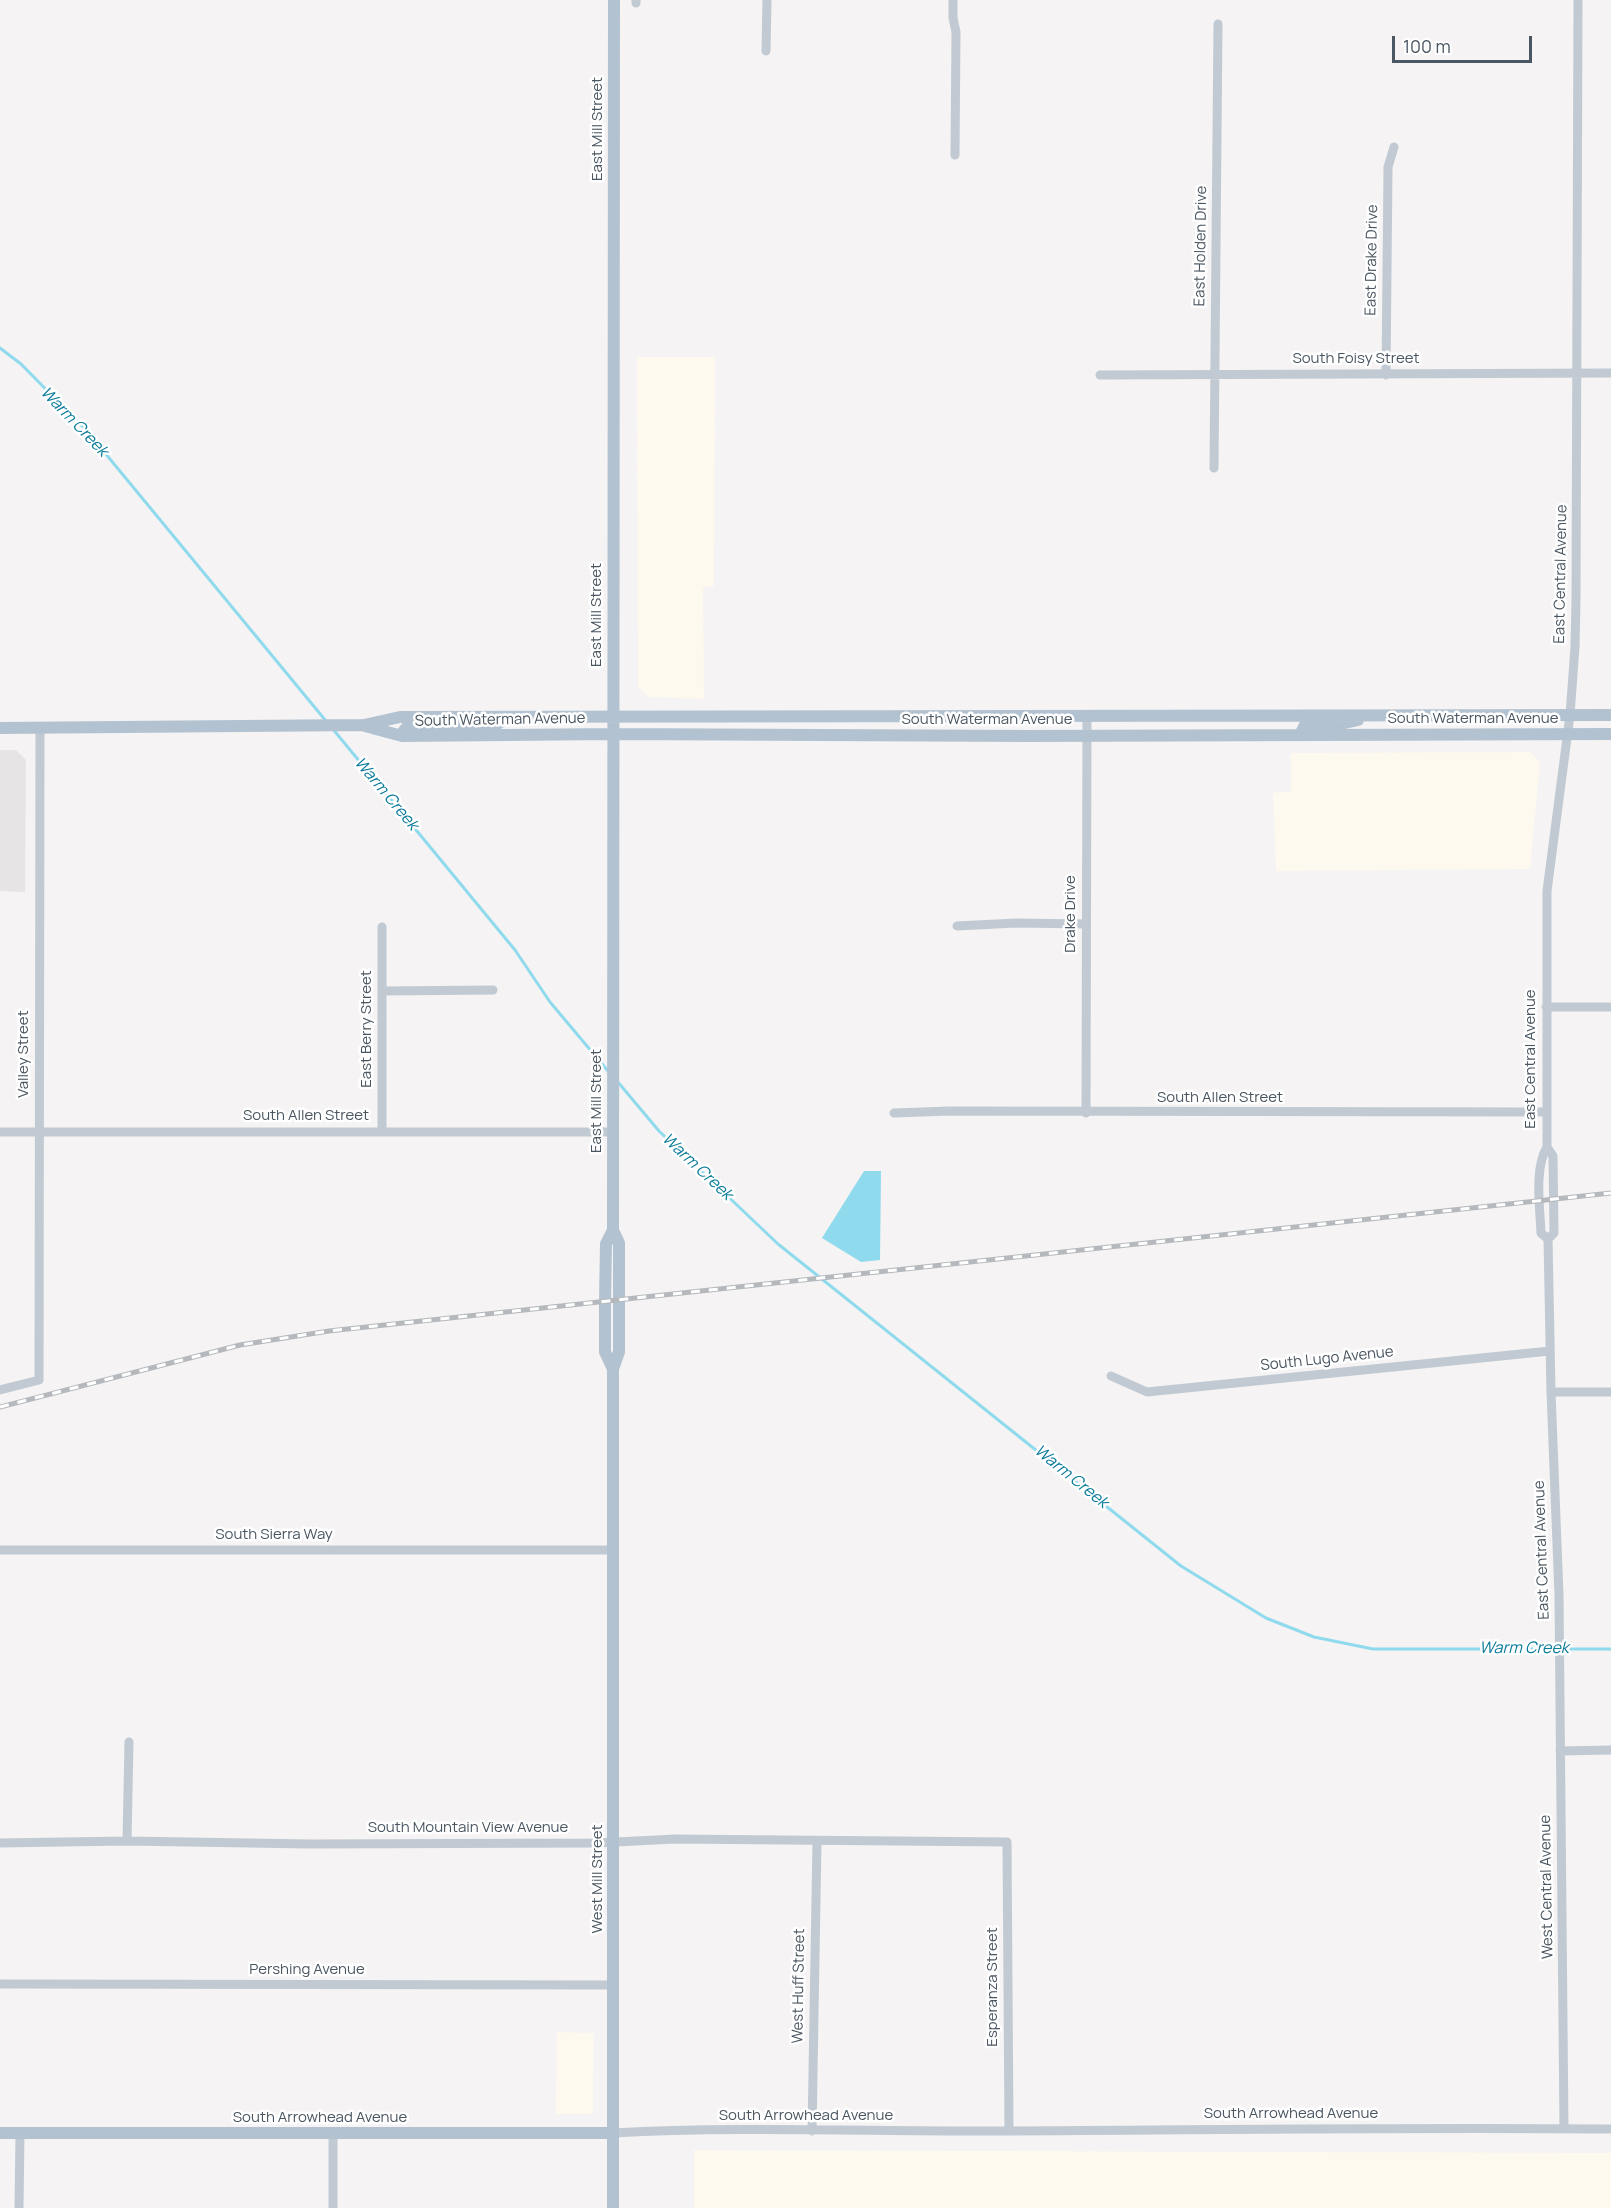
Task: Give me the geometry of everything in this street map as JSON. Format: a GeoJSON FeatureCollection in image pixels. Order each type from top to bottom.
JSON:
{"type":"FeatureCollection","features":[{"type":"Feature","properties":{"kind":"main road","name":"East Mill Street"},"geometry":{"type":"LineString","coordinates":[[613,1550],[613,1369],[605,1352],[605,1312],[606,1244],[613,1230],[614,0]]}},
{"type":"Feature","properties":{"kind":"main road"},"geometry":{"type":"LineString","coordinates":[[1300,735],[1305,725],[1336,725],[1380,715]]}},
{"type":"Feature","properties":{"kind":"main road","name":"South Waterman Avenue"},"geometry":{"type":"LineString","coordinates":[[0,728],[364,725],[400,717],[509,716],[1611,715]]}},
{"type":"Feature","properties":{"kind":"main road"},"geometry":{"type":"LineString","coordinates":[[402,736],[407,727],[493,727],[509,716]]}},
{"type":"Feature","properties":{"kind":"main road","name":"South Waterman Avenue"},"geometry":{"type":"LineString","coordinates":[[364,725],[402,736],[1611,734]]}},
{"type":"Feature","properties":{"kind":"main road","name":"West Mill Street"},"geometry":{"type":"LineString","coordinates":[[613,1550],[613,2208]]}},
{"type":"Feature","properties":{"kind":"main road","name":"South Arrowhead Avenue"},"geometry":{"type":"LineString","coordinates":[[0,2133],[613,2133]]}},
{"type":"Feature","properties":{"kind":"street"},"geometry":{"type":"LineString","coordinates":[[766,0],[766,51]]}},
{"type":"Feature","properties":{"kind":"street"},"geometry":{"type":"LineString","coordinates":[[953,0],[956,32],[955,155]]}},
{"type":"Feature","properties":{"kind":"street","name":"East Central Avenue"},"geometry":{"type":"LineString","coordinates":[[1560,1646],[1548,1239],[1541,1233],[1540,1158],[1547,1147],[1547,891],[1570,715],[1575,647],[1578,0]]}},
{"type":"Feature","properties":{"kind":"street","name":"East Holden Drive"},"geometry":{"type":"LineString","coordinates":[[1214,468],[1218,24]]}},
{"type":"Feature","properties":{"kind":"street","name":"East Drake Drive"},"geometry":{"type":"LineString","coordinates":[[1386,375],[1388,167],[1394,147]]}},
{"type":"Feature","properties":{"kind":"street","name":"South Foisy Street"},"geometry":{"type":"LineString","coordinates":[[1100,375],[1611,373]]}},
{"type":"Feature","properties":{"kind":"street","name":"Drake Drive"},"geometry":{"type":"LineString","coordinates":[[1086,1113],[1087,715]]}},
{"type":"Feature","properties":{"kind":"street","name":"Valley Street"},"geometry":{"type":"LineString","coordinates":[[0,1390],[39,1380],[40,728]]}},
{"type":"Feature","properties":{"kind":"street"},"geometry":{"type":"LineString","coordinates":[[957,926],[1016,923],[1085,924]]}},
{"type":"Feature","properties":{"kind":"street","name":"East Berry Street"},"geometry":{"type":"LineString","coordinates":[[382,927],[382,1131]]}},
{"type":"Feature","properties":{"kind":"street"},"geometry":{"type":"LineString","coordinates":[[382,991],[493,990]]}},
{"type":"Feature","properties":{"kind":"street"},"geometry":{"type":"LineString","coordinates":[[1546,1007],[1611,1007]]}},
{"type":"Feature","properties":{"kind":"street","name":"South Allen Street"},"geometry":{"type":"LineString","coordinates":[[894,1113],[950,1111],[1546,1112]]}},
{"type":"Feature","properties":{"kind":"street","name":"South Allen Street"},"geometry":{"type":"LineString","coordinates":[[0,1132],[612,1132]]}},
{"type":"Feature","properties":{"kind":"street","name":"South Lugo Avenue"},"geometry":{"type":"LineString","coordinates":[[1110,1376],[1147,1392],[1550,1351]]}},
{"type":"Feature","properties":{"kind":"street"},"geometry":{"type":"LineString","coordinates":[[1551,1392],[1611,1392]]}},
{"type":"Feature","properties":{"kind":"street","name":"South Sierra Way"},"geometry":{"type":"LineString","coordinates":[[0,1550],[613,1550]]}},
{"type":"Feature","properties":{"kind":"street","name":"West Central Avenue"},"geometry":{"type":"LineString","coordinates":[[1560,1646],[1564,2129]]}},
{"type":"Feature","properties":{"kind":"street"},"geometry":{"type":"LineString","coordinates":[[127,1841],[129,1742]]}},
{"type":"Feature","properties":{"kind":"street"},"geometry":{"type":"LineString","coordinates":[[1560,1751],[1611,1750]]}},
{"type":"Feature","properties":{"kind":"street","name":"South Mountain View Avenue"},"geometry":{"type":"LineString","coordinates":[[0,1843],[127,1841],[310,1844],[614,1843],[675,1839],[1007,1842]]}},
{"type":"Feature","properties":{"kind":"street","name":"West Huff Street"},"geometry":{"type":"LineString","coordinates":[[812,2131],[817,1841]]}},
{"type":"Feature","properties":{"kind":"street","name":"Esperanza Street"},"geometry":{"type":"LineString","coordinates":[[1007,1842],[1009,2131]]}},
{"type":"Feature","properties":{"kind":"street","name":"Pershing Avenue"},"geometry":{"type":"LineString","coordinates":[[0,1984],[613,1985]]}},
{"type":"Feature","properties":{"kind":"street","name":"South Arrowhead Avenue"},"geometry":{"type":"LineString","coordinates":[[613,2133],[673,2130],[1611,2129]]}},
{"type":"Feature","properties":{"kind":"street"},"geometry":{"type":"LineString","coordinates":[[19,2208],[20,2133]]}},
{"type":"Feature","properties":{"kind":"street"},"geometry":{"type":"LineString","coordinates":[[333,2134],[333,2208]]}},
{"type":"Feature","properties":{"kind":"shaded area"},"geometry":{"type":"Polygon","coordinates":[[[637,357],[715,357],[714,586],[703,588],[704,699],[649,697],[638,687],[637,357]]]}},
{"type":"Feature","properties":{"kind":"shaded area"},"geometry":{"type":"Polygon","coordinates":[[[0,750],[16,750],[26,760],[25,892],[0,891],[0,750]]]}},
{"type":"Feature","properties":{"kind":"shaded area"},"geometry":{"type":"Polygon","coordinates":[[[1530,752],[1540,763],[1530,869],[1276,871],[1273,793],[1291,791],[1291,753],[1530,752]]]}},
{"type":"Feature","properties":{"kind":"shaded area"},"geometry":{"type":"Polygon","coordinates":[[[557,2032],[594,2033],[593,2114],[556,2114],[557,2032]]]}},
{"type":"Feature","properties":{"kind":"shaded area"},"geometry":{"type":"Polygon","coordinates":[[[694,2150],[1611,2153],[1611,2208],[694,2208],[694,2150]]]}},
{"type":"Feature","properties":{"kind":"water"},"geometry":{"type":"Polygon","coordinates":[[[864,1171],[881,1171],[880,1260],[861,1262],[822,1238],[864,1171]]]}},
{"type":"Feature","properties":{"kind":"waterway","name":"Warm Creek"},"geometry":{"type":"LineString","coordinates":[[0,348],[21,364],[86,430],[326,721]]}},
{"type":"Feature","properties":{"kind":"waterway","name":"Warm Creek"},"geometry":{"type":"LineString","coordinates":[[332,728],[515,950],[550,1002],[608,1071]]}},
{"type":"Feature","properties":{"kind":"waterway","name":"Warm Creek"},"geometry":{"type":"LineString","coordinates":[[617,1081],[659,1131],[778,1244],[1181,1566],[1266,1618],[1314,1637],[1373,1649],[1611,1649]]}},
{"type":"Feature","properties":{"kind":"railway"},"geometry":{"type":"LineString","coordinates":[[0,1407],[240,1345],[329,1331],[1611,1193]]}}]}
